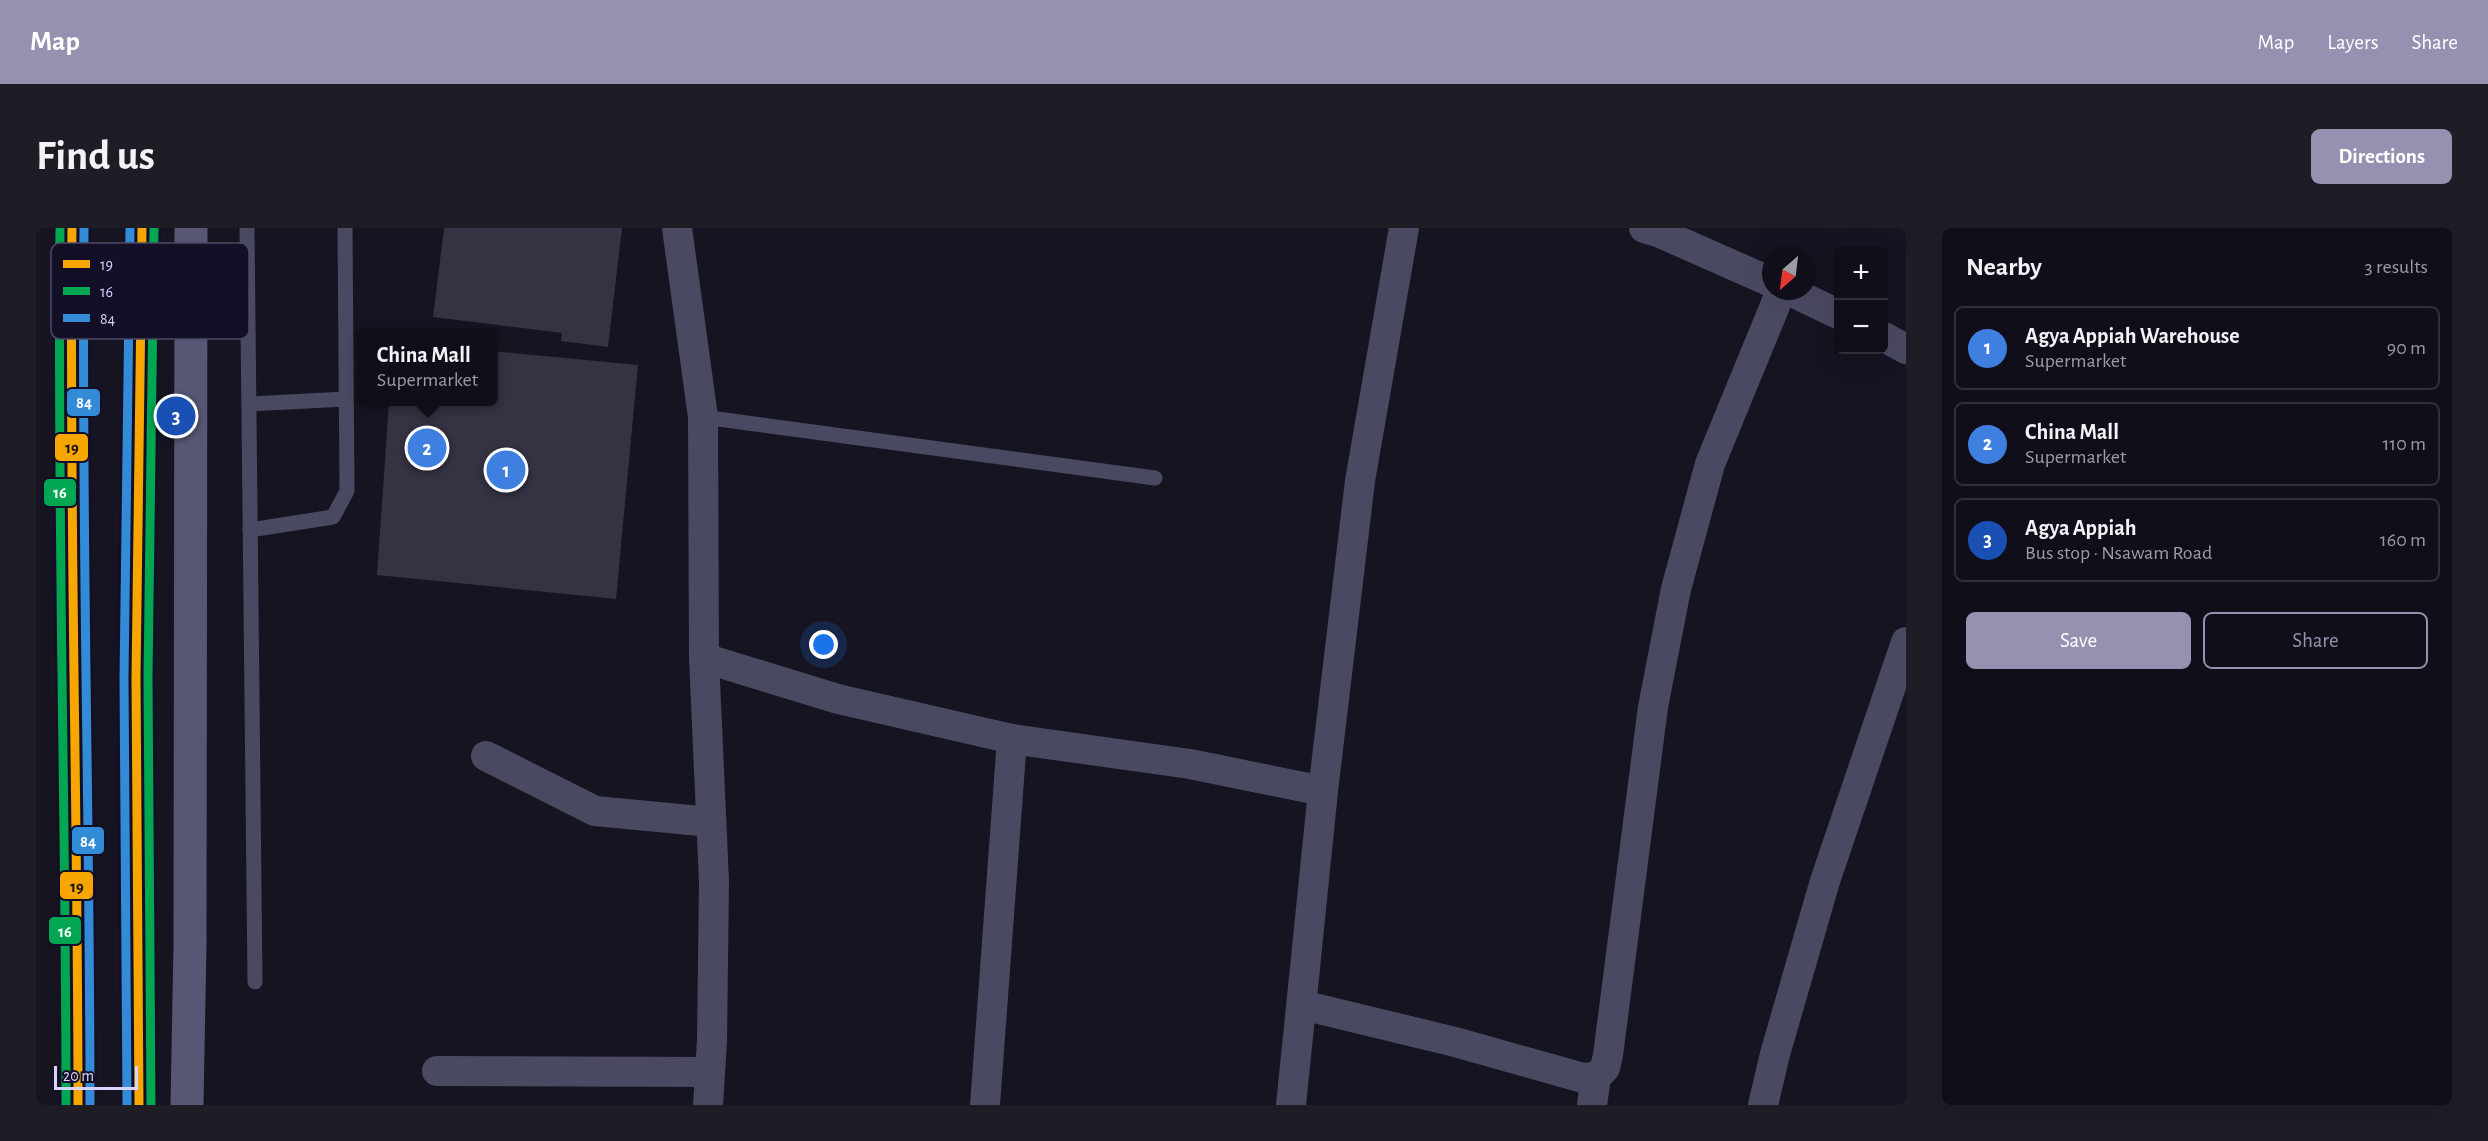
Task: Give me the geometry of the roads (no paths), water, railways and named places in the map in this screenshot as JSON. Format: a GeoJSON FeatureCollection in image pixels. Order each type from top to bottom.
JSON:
{"type":"FeatureCollection","features":[{"type":"Feature","properties":{"kind":"highway"},"geometry":{"type":"LineString","coordinates":[[72,228],[72,243]]}},
{"type":"Feature","properties":{"kind":"highway"},"geometry":{"type":"LineString","coordinates":[[142,228],[142,243]]}},
{"type":"Feature","properties":{"kind":"highway"},"geometry":{"type":"LineString","coordinates":[[70,339],[69,420],[78,857],[78,1105]]}},
{"type":"Feature","properties":{"kind":"highway"},"geometry":{"type":"LineString","coordinates":[[139,1105],[136,678],[141,339]]}},
{"type":"Feature","properties":{"kind":"main road"},"geometry":{"type":"LineString","coordinates":[[191,228],[191,243]]}},
{"type":"Feature","properties":{"kind":"main road"},"geometry":{"type":"LineString","coordinates":[[187,1105],[190,944],[191,339]]}},
{"type":"Feature","properties":{"kind":"street"},"geometry":{"type":"LineString","coordinates":[[677,228],[703,417],[704,658],[714,882],[708,1105]]}},
{"type":"Feature","properties":{"kind":"street"},"geometry":{"type":"LineString","coordinates":[[1291,1105],[1323,791],[1360,481],[1404,228]]}},
{"type":"Feature","properties":{"kind":"street"},"geometry":{"type":"LineString","coordinates":[[1644,228],[1762,278]]}},
{"type":"Feature","properties":{"kind":"street"},"geometry":{"type":"LineString","coordinates":[[1302,1005],[1455,1042],[1582,1078],[1594,1091],[1605,1068],[1608,1054],[1653,707],[1676,590],[1710,464],[1777,300]]}},
{"type":"Feature","properties":{"kind":"street"},"geometry":{"type":"LineString","coordinates":[[1810,300],[1834,312]]}},
{"type":"Feature","properties":{"kind":"street"},"geometry":{"type":"LineString","coordinates":[[1888,339],[1906,349]]}},
{"type":"Feature","properties":{"kind":"street"},"geometry":{"type":"LineString","coordinates":[[1763,1105],[1775,1054],[1825,880],[1906,642]]}},
{"type":"Feature","properties":{"kind":"street"},"geometry":{"type":"LineString","coordinates":[[704,658],[838,699],[1012,739],[1190,764],[1323,791]]}},
{"type":"Feature","properties":{"kind":"street"},"geometry":{"type":"LineString","coordinates":[[985,1105],[1012,739]]}},
{"type":"Feature","properties":{"kind":"street"},"geometry":{"type":"LineString","coordinates":[[486,756],[595,811],[711,822]]}},
{"type":"Feature","properties":{"kind":"street"},"geometry":{"type":"LineString","coordinates":[[437,1071],[710,1072]]}},
{"type":"Feature","properties":{"kind":"lane"},"geometry":{"type":"LineString","coordinates":[[247,228],[247,243]]}},
{"type":"Feature","properties":{"kind":"lane"},"geometry":{"type":"LineString","coordinates":[[250,530],[333,517],[346,491],[345,228]]}},
{"type":"Feature","properties":{"kind":"lane"},"geometry":{"type":"LineString","coordinates":[[248,339],[255,982]]}},
{"type":"Feature","properties":{"kind":"lane"},"geometry":{"type":"LineString","coordinates":[[249,404],[346,399]]}},
{"type":"Feature","properties":{"kind":"lane"},"geometry":{"type":"LineString","coordinates":[[703,417],[1155,478]]}},
{"type":"Feature","properties":{"kind":"place","name":"Agya Appiah"},"geometry":{"type":"Point","coordinates":[176,416]}},
{"type":"Feature","properties":{"kind":"place","name":"China Mall"},"geometry":{"type":"Point","coordinates":[427,448]}},
{"type":"Feature","properties":{"kind":"place","name":"Agya Appiah Warehouse"},"geometry":{"type":"Point","coordinates":[506,470]}}]}
